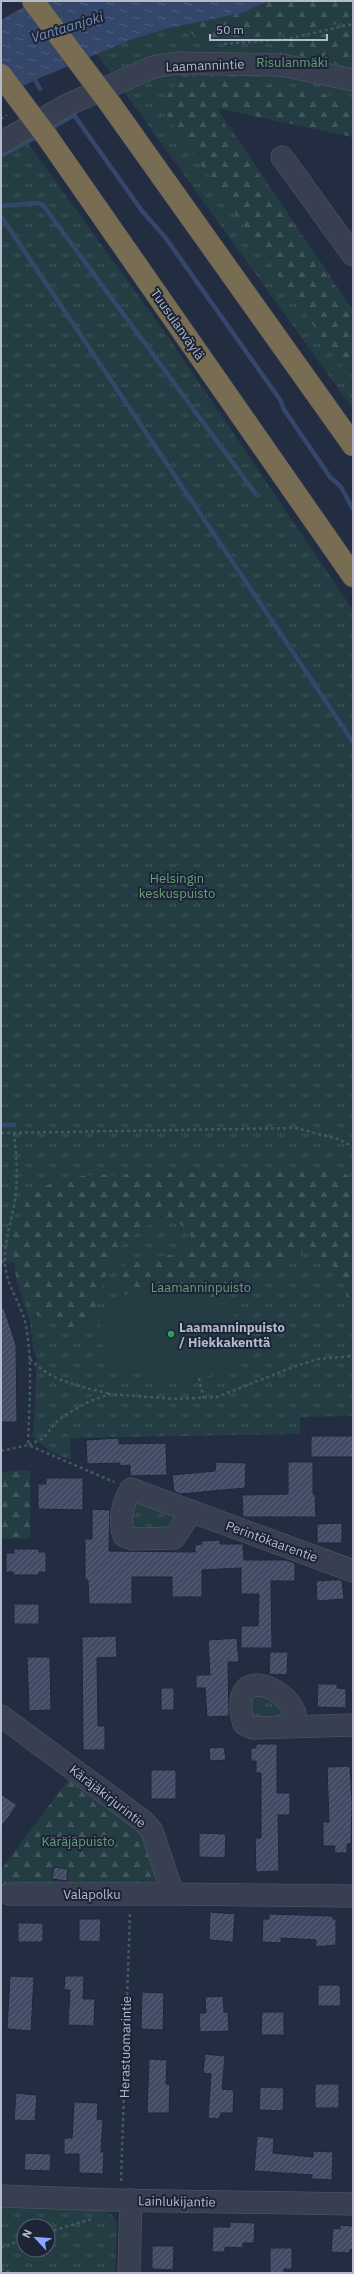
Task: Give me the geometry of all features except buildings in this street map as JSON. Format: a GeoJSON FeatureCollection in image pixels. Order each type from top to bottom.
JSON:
{"type":"FeatureCollection","features":[{"type":"Feature","properties":{"kind":"highway"},"geometry":{"type":"LineString","coordinates":[[33,1],[111,105],[353,445]]}},
{"type":"Feature","properties":{"kind":"highway","name":"Tuusulanväylä"},"geometry":{"type":"LineString","coordinates":[[1,74],[48,138],[353,576]]}},
{"type":"Feature","properties":{"kind":"street","name":"Laamannintie"},"geometry":{"type":"LineString","coordinates":[[1,143],[67,105],[153,68],[177,63],[282,65],[353,80]]}},
{"type":"Feature","properties":{"kind":"street"},"geometry":{"type":"LineString","coordinates":[[282,158],[353,255]]}},
{"type":"Feature","properties":{"kind":"street"},"geometry":{"type":"LineString","coordinates":[[131,1489],[123,1502],[122,1529],[124,1536],[133,1539],[174,1538],[191,1512]]}},
{"type":"Feature","properties":{"kind":"street","name":"Perintökaarentie"},"geometry":{"type":"LineString","coordinates":[[131,1489],[353,1571]]}},
{"type":"Feature","properties":{"kind":"street","name":"Käräjäkirjurintie"},"geometry":{"type":"LineString","coordinates":[[1,1716],[152,1831],[173,1894]]}},
{"type":"Feature","properties":{"kind":"street"},"geometry":{"type":"LineString","coordinates":[[296,1726],[353,1725]]}},
{"type":"Feature","properties":{"kind":"street","name":"Valapolku"},"geometry":{"type":"LineString","coordinates":[[10,1894],[173,1894]]}},
{"type":"Feature","properties":{"kind":"street"},"geometry":{"type":"LineString","coordinates":[[173,1894],[353,1896]]}},
{"type":"Feature","properties":{"kind":"street","name":"Lainlukijantie"},"geometry":{"type":"LineString","coordinates":[[1,2196],[353,2204]]}},
{"type":"Feature","properties":{"kind":"street"},"geometry":{"type":"LineString","coordinates":[[126,2200],[129,2273]]}},
{"type":"Feature","properties":{"kind":"path"},"geometry":{"type":"LineString","coordinates":[[1,1133],[296,1128],[341,1140],[353,1146]]}},
{"type":"Feature","properties":{"kind":"path"},"geometry":{"type":"LineString","coordinates":[[14,1133],[17,1160],[16,1192],[8,1234],[5,1262],[11,1287],[26,1325],[29,1358],[28,1445]]}},
{"type":"Feature","properties":{"kind":"path"},"geometry":{"type":"LineString","coordinates":[[29,1358],[45,1372],[64,1382],[110,1394],[174,1399],[204,1399],[230,1393],[296,1366],[318,1359],[353,1356]]}},
{"type":"Feature","properties":{"kind":"path"},"geometry":{"type":"LineString","coordinates":[[199,1378],[204,1399]]}},
{"type":"Feature","properties":{"kind":"path"},"geometry":{"type":"LineString","coordinates":[[1,1451],[28,1445],[44,1438],[55,1423],[65,1415],[90,1401],[110,1394]]}},
{"type":"Feature","properties":{"kind":"path"},"geometry":{"type":"LineString","coordinates":[[28,1445],[131,1489]]}},
{"type":"Feature","properties":{"kind":"path","name":"Herastuomarintie"},"geometry":{"type":"LineString","coordinates":[[126,2200],[130,1894]]}},
{"type":"Feature","properties":{"kind":"path"},"geometry":{"type":"LineString","coordinates":[[1,2248],[16,2242]]}},
{"type":"Feature","properties":{"kind":"path"},"geometry":{"type":"LineString","coordinates":[[1,2268],[11,2273]]}},
{"type":"Feature","properties":{"kind":"green space","name":"Risulanmäki"},"geometry":{"type":"Polygon","coordinates":[[[268,1],[353,1],[353,137],[217,108],[353,310],[353,409],[97,54],[128,41],[165,29],[242,13],[268,1]]]}},
{"type":"Feature","properties":{"kind":"green space"},"geometry":{"type":"Polygon","coordinates":[[[268,1],[353,1],[353,19],[315,29],[276,35],[197,41],[186,25],[242,13],[268,1]]]}},
{"type":"Feature","properties":{"kind":"green space"},"geometry":{"type":"Polygon","coordinates":[[[353,28],[353,70],[328,61],[273,51],[272,44],[353,28]]]}},
{"type":"Feature","properties":{"kind":"green space"},"geometry":{"type":"Polygon","coordinates":[[[197,74],[353,99],[353,137],[217,108],[229,134],[353,312],[353,376],[347,373],[162,109],[171,88],[197,74]]]}},
{"type":"Feature","properties":{"kind":"green space","name":"Helsingin keskuspuisto"},"geometry":{"type":"Polygon","coordinates":[[[1,124],[16,144],[25,139],[168,337],[353,610],[353,1416],[300,1417],[300,1434],[70,1438],[71,1460],[49,1451],[33,1437],[37,1359],[33,1349],[30,1322],[21,1294],[33,1313],[20,1263],[1,1262],[1,124]]]}},
{"type":"Feature","properties":{"kind":"green space","name":"Laamanninpuisto"},"geometry":{"type":"Polygon","coordinates":[[[272,1171],[338,1172],[353,1177],[353,1332],[344,1281],[330,1263],[317,1254],[305,1252],[283,1262],[232,1280],[221,1302],[197,1294],[160,1289],[136,1291],[124,1295],[118,1287],[117,1279],[124,1266],[146,1257],[179,1253],[194,1242],[188,1231],[176,1221],[161,1220],[145,1227],[121,1246],[106,1276],[93,1318],[87,1327],[65,1327],[33,1313],[21,1294],[16,1278],[12,1240],[30,1193],[52,1183],[86,1175],[272,1171]]]}},
{"type":"Feature","properties":{"kind":"green space","name":"Laamanninpuisto / Hiekkakenttä"},"geometry":{"type":"Polygon","coordinates":[[[155,1287],[198,1293],[225,1305],[234,1315],[240,1327],[241,1342],[236,1357],[229,1365],[221,1371],[204,1377],[176,1380],[131,1371],[109,1356],[104,1346],[101,1334],[103,1313],[116,1300],[125,1295],[135,1291],[155,1287]]]}},
{"type":"Feature","properties":{"kind":"green space"},"geometry":{"type":"Polygon","coordinates":[[[30,1470],[30,1538],[1,1539],[1,1472],[30,1470]]]}},
{"type":"Feature","properties":{"kind":"green space"},"geometry":{"type":"Polygon","coordinates":[[[142,1502],[175,1513],[176,1527],[132,1530],[133,1506],[142,1502]]]}},
{"type":"Feature","properties":{"kind":"green space"},"geometry":{"type":"Polygon","coordinates":[[[262,1692],[283,1710],[281,1717],[256,1720],[247,1704],[248,1699],[262,1692]]]}},
{"type":"Feature","properties":{"kind":"green space","name":"Käräjäpuisto"},"geometry":{"type":"Polygon","coordinates":[[[68,1780],[141,1834],[154,1849],[158,1878],[154,1885],[1,1887],[1,1870],[68,1780]]]}},
{"type":"Feature","properties":{"kind":"green space"},"geometry":{"type":"Polygon","coordinates":[[[1,2203],[105,2209],[113,2216],[117,2224],[115,2273],[1,2273],[1,2203]]]}},
{"type":"Feature","properties":{"kind":"water","name":"Vantaanjoki"},"geometry":{"type":"Polygon","coordinates":[[[34,1],[268,1],[242,13],[165,29],[128,41],[35,80],[1,97],[1,20],[34,1]]]}},
{"type":"Feature","properties":{"kind":"waterway"},"geometry":{"type":"LineString","coordinates":[[35,80],[40,89]]}},
{"type":"Feature","properties":{"kind":"waterway"},"geometry":{"type":"LineString","coordinates":[[50,129],[74,115],[142,211],[165,237],[281,401],[283,408],[330,477],[341,487],[353,509]]}},
{"type":"Feature","properties":{"kind":"waterway"},"geometry":{"type":"LineString","coordinates":[[1,156],[38,136]]}},
{"type":"Feature","properties":{"kind":"waterway"},"geometry":{"type":"LineString","coordinates":[[1,206],[37,203],[43,205],[255,493]]}},
{"type":"Feature","properties":{"kind":"waterway"},"geometry":{"type":"LineString","coordinates":[[1,216],[353,742]]}},
{"type":"Feature","properties":{"kind":"waterway"},"geometry":{"type":"LineString","coordinates":[[1,1125],[14,1125]]}},
{"type":"Feature","properties":{"kind":"place","name":"Laamanninpuisto / Hiekkakenttä"},"geometry":{"type":"Point","coordinates":[171,1334]}}]}
